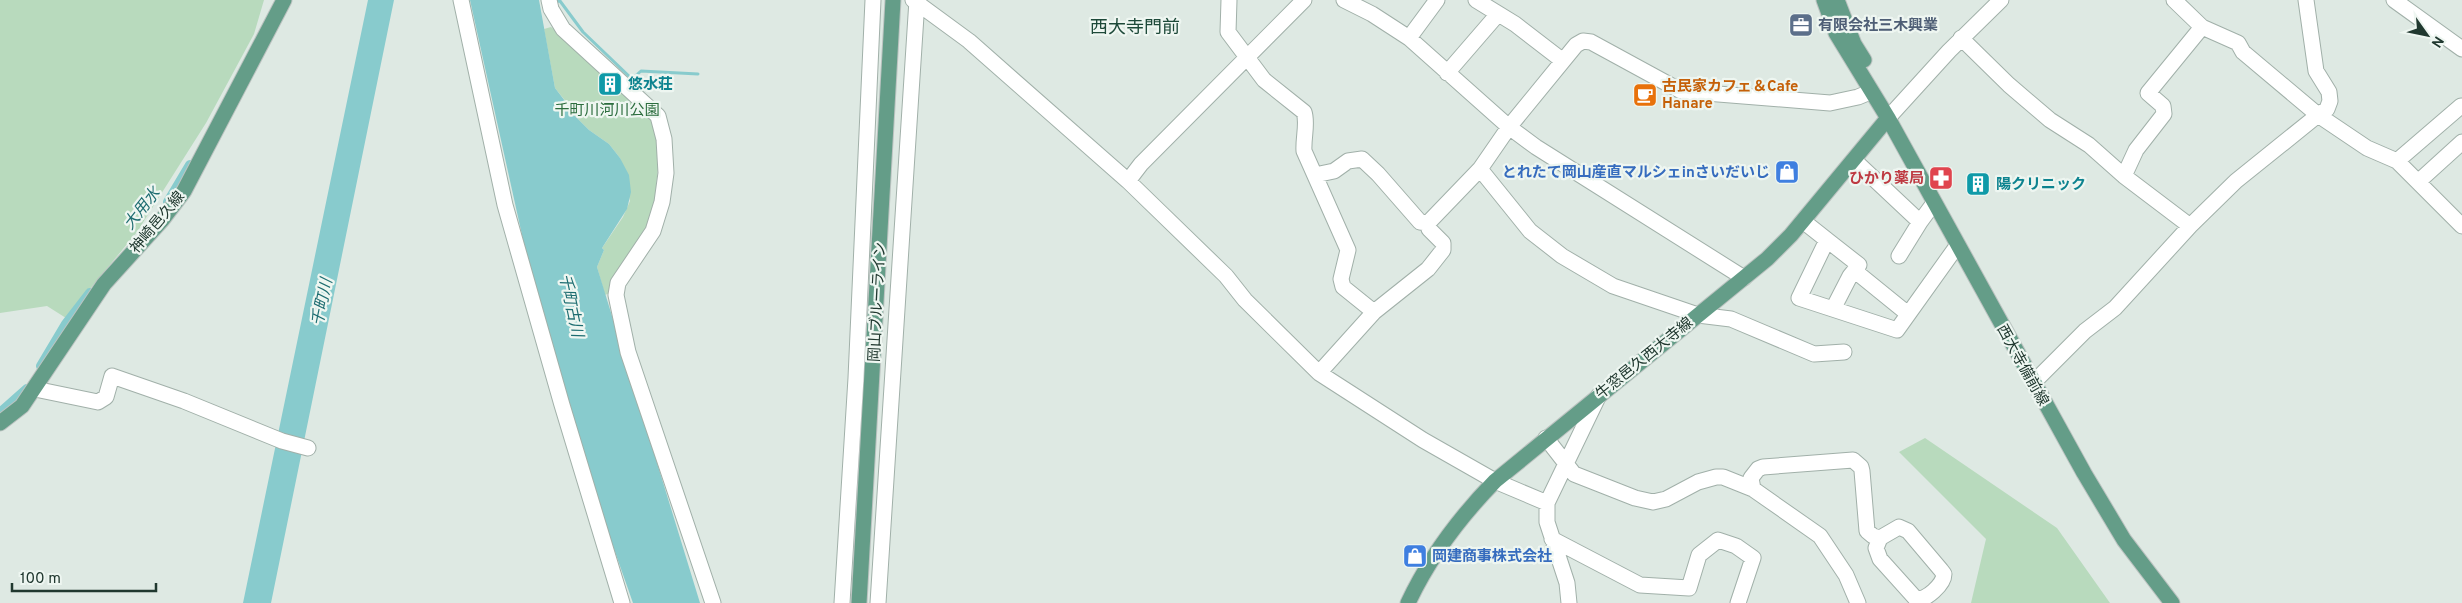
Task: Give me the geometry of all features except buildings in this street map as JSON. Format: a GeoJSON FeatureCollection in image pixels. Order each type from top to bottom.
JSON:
{"type":"FeatureCollection","features":[{"type":"Feature","properties":{"kind":"main road","name":"神崎邑久線"},"geometry":{"type":"LineString","coordinates":[[0,423],[22,406],[35,389],[63,342],[104,284],[162,220],[184,191],[284,0]]}},
{"type":"Feature","properties":{"kind":"main road","name":"岡山ブルーライン"},"geometry":{"type":"LineString","coordinates":[[859,603],[894,0]]}},
{"type":"Feature","properties":{"kind":"main road","name":"西大寺備前線"},"geometry":{"type":"LineString","coordinates":[[1824,0],[1836,33],[1870,92],[1888,118],[2033,384],[2124,540],[2172,603]]}},
{"type":"Feature","properties":{"kind":"main road","name":"西大寺備前線"},"geometry":{"type":"LineString","coordinates":[[1837,0],[1854,44],[1880,88],[1888,118]]}},
{"type":"Feature","properties":{"kind":"main road","name":"牛窓邑久西大寺線"},"geometry":{"type":"LineString","coordinates":[[1408,603],[1442,542],[1468,509],[1495,481],[1767,259],[1803,220],[1888,118]]}},
{"type":"Feature","properties":{"kind":"street"},"geometry":{"type":"LineString","coordinates":[[461,0],[505,205],[562,405],[622,603]]}},
{"type":"Feature","properties":{"kind":"street"},"geometry":{"type":"LineString","coordinates":[[549,0],[550,9],[563,29],[658,116],[664,139],[666,173],[662,202],[653,231],[618,283],[616,295],[628,352],[713,603]]}},
{"type":"Feature","properties":{"kind":"street"},"geometry":{"type":"LineString","coordinates":[[842,603],[860,378],[873,0]]}},
{"type":"Feature","properties":{"kind":"street"},"geometry":{"type":"LineString","coordinates":[[1229,0],[1228,32],[1264,80],[1304,112],[1307,119],[1303,139],[1304,151],[1348,250],[1341,279],[1343,287],[1374,312]]}},
{"type":"Feature","properties":{"kind":"street"},"geometry":{"type":"LineString","coordinates":[[1128,181],[1141,164],[1304,0]]}},
{"type":"Feature","properties":{"kind":"street"},"geometry":{"type":"LineString","coordinates":[[1344,0],[1372,14],[1409,38],[1509,127],[1536,147],[1744,278]]}},
{"type":"Feature","properties":{"kind":"street"},"geometry":{"type":"LineString","coordinates":[[1409,38],[1437,0]]}},
{"type":"Feature","properties":{"kind":"street"},"geometry":{"type":"LineString","coordinates":[[1476,0],[1563,61]]}},
{"type":"Feature","properties":{"kind":"street"},"geometry":{"type":"LineString","coordinates":[[1888,118],[1961,38],[2001,0]]}},
{"type":"Feature","properties":{"kind":"street"},"geometry":{"type":"LineString","coordinates":[[2174,0],[2202,27],[2238,43],[2243,52],[2318,115],[2367,148],[2397,161],[2462,226]]}},
{"type":"Feature","properties":{"kind":"street"},"geometry":{"type":"LineString","coordinates":[[2033,384],[2086,331],[2115,308],[2190,226],[2236,181],[2327,109],[2330,101],[2329,92],[2316,71],[2306,0]]}},
{"type":"Feature","properties":{"kind":"street"},"geometry":{"type":"LineString","coordinates":[[2394,0],[2462,49]]}},
{"type":"Feature","properties":{"kind":"street"},"geometry":{"type":"LineString","coordinates":[[916,1],[969,41],[1128,181],[1226,276],[1245,300],[1319,373],[1423,440],[1495,481],[1547,503]]}},
{"type":"Feature","properties":{"kind":"street"},"geometry":{"type":"LineString","coordinates":[[878,603],[887,380],[916,1]]}},
{"type":"Feature","properties":{"kind":"street"},"geometry":{"type":"LineString","coordinates":[[1447,73],[1498,14]]}},
{"type":"Feature","properties":{"kind":"street"},"geometry":{"type":"LineString","coordinates":[[2124,176],[2136,150],[2164,114],[2163,106],[2148,93],[2202,27]]}},
{"type":"Feature","properties":{"kind":"street"},"geometry":{"type":"LineString","coordinates":[[1961,38],[2009,85],[2050,120],[2089,145],[2124,176],[2190,226]]}},
{"type":"Feature","properties":{"kind":"street"},"geometry":{"type":"LineString","coordinates":[[1428,223],[1480,168],[1509,127],[1576,45],[1583,41],[1591,42],[1681,91],[1830,103],[1858,98],[1870,92]]}},
{"type":"Feature","properties":{"kind":"street"},"geometry":{"type":"LineString","coordinates":[[2397,161],[2461,106]]}},
{"type":"Feature","properties":{"kind":"street"},"geometry":{"type":"LineString","coordinates":[[2418,182],[2462,142]]}},
{"type":"Feature","properties":{"kind":"street"},"geometry":{"type":"LineString","coordinates":[[1315,175],[1334,171],[1348,161],[1362,160],[1378,174],[1420,222],[1428,223]]}},
{"type":"Feature","properties":{"kind":"street"},"geometry":{"type":"LineString","coordinates":[[1854,160],[1920,222]]}},
{"type":"Feature","properties":{"kind":"street"},"geometry":{"type":"LineString","coordinates":[[1480,168],[1530,231],[1562,256],[1613,286],[1698,315],[1731,319],[1814,354],[1844,352]]}},
{"type":"Feature","properties":{"kind":"street"},"geometry":{"type":"LineString","coordinates":[[1899,256],[1934,203]]}},
{"type":"Feature","properties":{"kind":"street"},"geometry":{"type":"LineString","coordinates":[[1803,220],[1859,265],[1833,309]]}},
{"type":"Feature","properties":{"kind":"street"},"geometry":{"type":"LineString","coordinates":[[1319,373],[1374,312],[1428,269],[1443,250],[1443,243],[1429,229],[1428,223]]}},
{"type":"Feature","properties":{"kind":"street"},"geometry":{"type":"LineString","coordinates":[[1827,240],[1799,298],[1897,330],[1957,246]]}},
{"type":"Feature","properties":{"kind":"street"},"geometry":{"type":"LineString","coordinates":[[1855,271],[1908,314]]}},
{"type":"Feature","properties":{"kind":"street"},"geometry":{"type":"LineString","coordinates":[[35,389],[98,402],[106,397],[112,376],[184,401],[270,436],[308,448]]}},
{"type":"Feature","properties":{"kind":"street"},"geometry":{"type":"LineString","coordinates":[[1569,603],[1568,582],[1547,522],[1547,503],[1600,394]]}},
{"type":"Feature","properties":{"kind":"street"},"geometry":{"type":"LineString","coordinates":[[1546,438],[1574,474],[1635,498],[1652,502],[1666,499],[1698,482],[1716,477],[1723,477],[1753,489],[1820,536],[1846,575],[1858,603]]}},
{"type":"Feature","properties":{"kind":"street"},"geometry":{"type":"LineString","coordinates":[[1753,489],[1751,478],[1758,469],[1763,467],[1853,460],[1861,467],[1862,471],[1867,531],[1875,538],[1880,538],[1899,527],[1908,531],[1944,574],[1942,582],[1924,599],[1916,599],[1877,554],[1876,548],[1880,538]]}},
{"type":"Feature","properties":{"kind":"street"},"geometry":{"type":"LineString","coordinates":[[1552,538],[1640,584],[1689,588],[1699,555],[1718,540],[1736,546],[1753,558],[1738,603]]}},
{"type":"Feature","properties":{"kind":"green space"},"geometry":{"type":"Polygon","coordinates":[[[0,0],[264,0],[254,34],[206,123],[137,232],[66,318],[47,306],[0,313],[0,0]]]}},
{"type":"Feature","properties":{"kind":"green space","name":"千町川河川公園"},"geometry":{"type":"Polygon","coordinates":[[[551,27],[632,96],[654,119],[659,158],[654,206],[649,224],[612,292],[605,295],[597,267],[604,250],[602,248],[623,217],[630,201],[620,158],[609,144],[589,130],[574,115],[575,113],[555,88],[544,29],[551,27]]]}},
{"type":"Feature","properties":{"kind":"green space"},"geometry":{"type":"Polygon","coordinates":[[[1925,438],[2057,528],[2110,603],[1971,603],[1986,539],[1899,452],[1925,438]]]}},
{"type":"Feature","properties":{"kind":"water","name":"千町川"},"geometry":{"type":"Polygon","coordinates":[[[368,0],[394,0],[271,603],[243,603],[368,0]]]}},
{"type":"Feature","properties":{"kind":"water","name":"千町古川"},"geometry":{"type":"Polygon","coordinates":[[[470,0],[539,0],[555,88],[574,115],[589,130],[609,144],[620,158],[629,175],[631,192],[627,209],[602,248],[604,250],[597,267],[700,603],[633,603],[601,512],[526,253],[470,0]]]}},
{"type":"Feature","properties":{"kind":"waterway"},"geometry":{"type":"LineString","coordinates":[[553,2],[560,1],[583,32],[632,79],[641,71],[698,74]]}},
{"type":"Feature","properties":{"kind":"waterway","name":"大用水"},"geometry":{"type":"LineString","coordinates":[[168,202],[190,165]]}},
{"type":"Feature","properties":{"kind":"waterway","name":"大用水"},"geometry":{"type":"LineString","coordinates":[[41,366],[66,324],[90,293]]}},
{"type":"Feature","properties":{"kind":"waterway","name":"大用水"},"geometry":{"type":"LineString","coordinates":[[0,413],[27,389]]}},
{"type":"Feature","properties":{"kind":"tunnel"},"geometry":{"type":"LineString","coordinates":[[864,378],[882,379]]}},
{"type":"Feature","properties":{"kind":"place","name":"有限会社三木興業"},"geometry":{"type":"Point","coordinates":[1801,25]}},
{"type":"Feature","properties":{"kind":"place","name":"悠水荘"},"geometry":{"type":"Point","coordinates":[610,84]}},
{"type":"Feature","properties":{"kind":"place","name":"古民家カフェ＆Cafe Hanare"},"geometry":{"type":"Point","coordinates":[1645,95]}},
{"type":"Feature","properties":{"kind":"place","name":"とれたて岡山産直マルシェinさいだいじ"},"geometry":{"type":"Point","coordinates":[1787,172]}},
{"type":"Feature","properties":{"kind":"place","name":"ひかり薬局"},"geometry":{"type":"Point","coordinates":[1941,178]}},
{"type":"Feature","properties":{"kind":"place","name":"陽クリニック"},"geometry":{"type":"Point","coordinates":[1978,184]}},
{"type":"Feature","properties":{"kind":"place","name":"岡建商事株式会社"},"geometry":{"type":"Point","coordinates":[1415,556]}},
{"type":"Feature","properties":{"kind":"district","name":"西大寺門前"},"geometry":{"type":"Point","coordinates":[1135,27]}}]}
